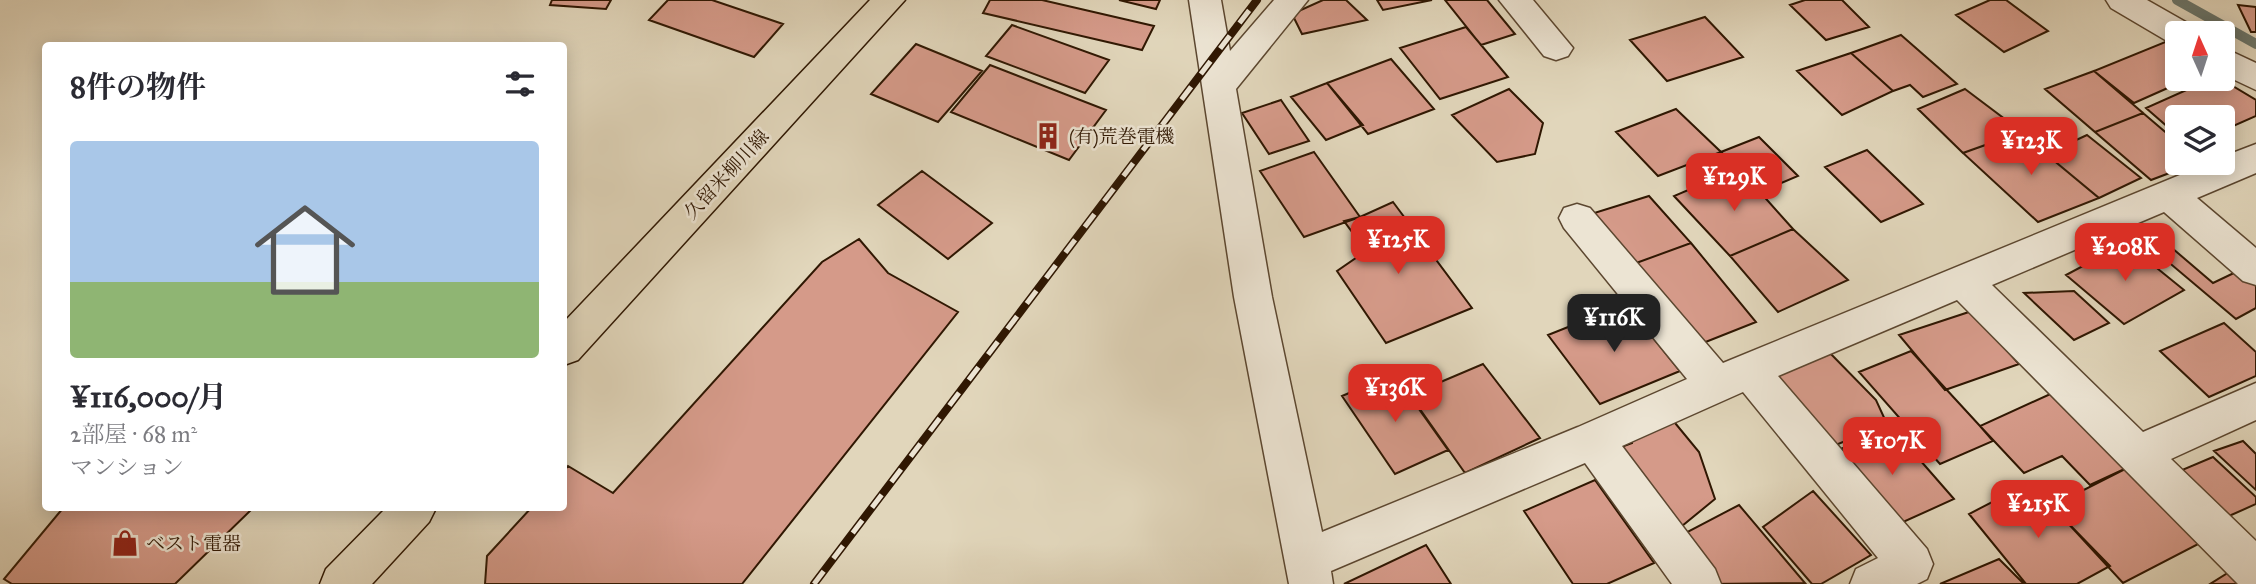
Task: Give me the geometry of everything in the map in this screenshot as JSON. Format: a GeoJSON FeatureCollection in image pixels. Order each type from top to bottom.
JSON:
{"type":"FeatureCollection","features":[{"type":"Feature","properties":{"kind":"main road","name":"久留米柳川線"},"geometry":{"type":"LineString","coordinates":[[567,345],[889,0]]}},
{"type":"Feature","properties":{"kind":"main road"},"geometry":{"type":"LineString","coordinates":[[342,584],[411,511]]}},
{"type":"Feature","properties":{"kind":"street"},"geometry":{"type":"LineString","coordinates":[[1205,0],[1253,297],[1308,572],[1733,377],[2256,158]]}},
{"type":"Feature","properties":{"kind":"street"},"geometry":{"type":"LineString","coordinates":[[1218,88],[1292,0]]}},
{"type":"Feature","properties":{"kind":"street"},"geometry":{"type":"LineString","coordinates":[[1515,0],[1556,48]]}},
{"type":"Feature","properties":{"kind":"street"},"geometry":{"type":"LineString","coordinates":[[2122,0],[2165,25]]}},
{"type":"Feature","properties":{"kind":"street"},"geometry":{"type":"LineString","coordinates":[[2235,66],[2256,78]]}},
{"type":"Feature","properties":{"kind":"street"},"geometry":{"type":"LineString","coordinates":[[2169,195],[2256,270]]}},
{"type":"Feature","properties":{"kind":"street"},"geometry":{"type":"LineString","coordinates":[[1577,218],[1911,564],[1872,584]]}},
{"type":"Feature","properties":{"kind":"street"},"geometry":{"type":"LineString","coordinates":[[1964,282],[2256,571]]}},
{"type":"Feature","properties":{"kind":"street"},"geometry":{"type":"LineString","coordinates":[[2137,454],[2256,401]]}},
{"type":"Feature","properties":{"kind":"street"},"geometry":{"type":"LineString","coordinates":[[1593,440],[1699,584]]}},
{"type":"Feature","properties":{"kind":"building"},"geometry":{"type":"Polygon","coordinates":[[[552,0],[611,0],[606,9],[550,5],[552,0]]]}},
{"type":"Feature","properties":{"kind":"building"},"geometry":{"type":"Polygon","coordinates":[[[668,0],[712,0],[783,24],[754,57],[649,20],[668,0]]]}},
{"type":"Feature","properties":{"kind":"building"},"geometry":{"type":"Polygon","coordinates":[[[990,0],[1042,0],[1154,26],[1142,50],[983,13],[990,0]]]}},
{"type":"Feature","properties":{"kind":"building"},"geometry":{"type":"Polygon","coordinates":[[[1119,0],[1160,0],[1156,9],[1119,0]]]}},
{"type":"Feature","properties":{"kind":"building"},"geometry":{"type":"Polygon","coordinates":[[[1323,0],[1346,0],[1367,20],[1302,34],[1292,14],[1323,0]]]}},
{"type":"Feature","properties":{"kind":"building"},"geometry":{"type":"Polygon","coordinates":[[[1377,0],[1432,0],[1383,10],[1377,0]]]}},
{"type":"Feature","properties":{"kind":"building"},"geometry":{"type":"Polygon","coordinates":[[[1445,0],[1487,0],[1515,34],[1481,45],[1445,0]]]}},
{"type":"Feature","properties":{"kind":"building"},"geometry":{"type":"Polygon","coordinates":[[[1805,0],[1842,0],[1869,27],[1826,40],[1790,5],[1805,0]]]}},
{"type":"Feature","properties":{"kind":"building"},"geometry":{"type":"Polygon","coordinates":[[[1990,0],[2006,0],[2048,31],[2004,52],[1956,15],[1990,0]]]}},
{"type":"Feature","properties":{"kind":"building"},"geometry":{"type":"Polygon","coordinates":[[[2238,5],[2256,7],[2256,32],[2251,32],[2238,5]]]}},
{"type":"Feature","properties":{"kind":"building"},"geometry":{"type":"Polygon","coordinates":[[[1705,17],[1743,57],[1667,81],[1630,40],[1705,17]]]}},
{"type":"Feature","properties":{"kind":"building"},"geometry":{"type":"Polygon","coordinates":[[[1012,25],[1109,60],[1085,93],[986,56],[1012,25]]]}},
{"type":"Feature","properties":{"kind":"building"},"geometry":{"type":"Polygon","coordinates":[[[1466,27],[1508,77],[1440,99],[1400,48],[1466,27]]]}},
{"type":"Feature","properties":{"kind":"building"},"geometry":{"type":"Polygon","coordinates":[[[1901,35],[1957,84],[1923,97],[1910,85],[1893,91],[1851,53],[1901,35]]]}},
{"type":"Feature","properties":{"kind":"building"},"geometry":{"type":"Polygon","coordinates":[[[2165,42],[2165,89],[2134,103],[2094,71],[2165,42]]]}},
{"type":"Feature","properties":{"kind":"building"},"geometry":{"type":"Polygon","coordinates":[[[916,44],[982,71],[938,122],[871,94],[916,44]]]}},
{"type":"Feature","properties":{"kind":"building"},"geometry":{"type":"Polygon","coordinates":[[[1851,53],[1893,91],[1842,115],[1797,71],[1851,53]]]}},
{"type":"Feature","properties":{"kind":"building"},"geometry":{"type":"Polygon","coordinates":[[[1391,59],[1434,109],[1368,134],[1327,83],[1391,59]]]}},
{"type":"Feature","properties":{"kind":"building","name":"(有)荒巻電機"},"geometry":{"type":"Polygon","coordinates":[[[990,65],[1106,110],[1069,160],[951,112],[990,65]]]}},
{"type":"Feature","properties":{"kind":"building"},"geometry":{"type":"Polygon","coordinates":[[[2094,71],[2143,113],[2095,132],[2045,89],[2094,71]]]}},
{"type":"Feature","properties":{"kind":"building"},"geometry":{"type":"Polygon","coordinates":[[[1327,83],[1363,125],[1326,140],[1291,97],[1327,83]]]}},
{"type":"Feature","properties":{"kind":"building"},"geometry":{"type":"Polygon","coordinates":[[[2235,87],[2256,100],[2256,116],[2235,125],[2235,105],[2165,105],[2165,125],[2146,108],[2184,91],[2235,91],[2235,87]]]}},
{"type":"Feature","properties":{"kind":"building"},"geometry":{"type":"Polygon","coordinates":[[[1509,89],[1543,123],[1535,154],[1497,162],[1452,115],[1509,89]]]}},
{"type":"Feature","properties":{"kind":"building"},"geometry":{"type":"Polygon","coordinates":[[[1965,89],[2022,132],[1963,153],[1918,109],[1965,89]]]}},
{"type":"Feature","properties":{"kind":"building"},"geometry":{"type":"Polygon","coordinates":[[[1281,100],[1309,141],[1269,154],[1242,113],[1281,100]]]}},
{"type":"Feature","properties":{"kind":"building"},"geometry":{"type":"Polygon","coordinates":[[[1676,109],[1721,152],[1658,176],[1616,132],[1676,109]]]}},
{"type":"Feature","properties":{"kind":"building"},"geometry":{"type":"Polygon","coordinates":[[[2143,113],[2165,132],[2165,175],[2151,180],[2095,132],[2143,113]]]}},
{"type":"Feature","properties":{"kind":"building"},"geometry":{"type":"Polygon","coordinates":[[[2022,132],[2099,198],[2038,222],[1963,153],[2022,132]]]}},
{"type":"Feature","properties":{"kind":"building"},"geometry":{"type":"Polygon","coordinates":[[[2087,135],[2141,178],[2099,198],[2046,154],[2087,135]]]}},
{"type":"Feature","properties":{"kind":"building"},"geometry":{"type":"Polygon","coordinates":[[[1759,137],[1798,176],[1760,192],[1721,152],[1759,137]]]}},
{"type":"Feature","properties":{"kind":"building"},"geometry":{"type":"Polygon","coordinates":[[[1867,150],[1923,204],[1881,222],[1825,167],[1867,150]]]}},
{"type":"Feature","properties":{"kind":"building"},"geometry":{"type":"Polygon","coordinates":[[[1314,152],[1360,217],[1304,237],[1260,171],[1314,152]]]}},
{"type":"Feature","properties":{"kind":"building"},"geometry":{"type":"Polygon","coordinates":[[[1735,170],[1760,192],[1793,229],[1730,256],[1674,196],[1735,170]]]}},
{"type":"Feature","properties":{"kind":"building"},"geometry":{"type":"Polygon","coordinates":[[[922,171],[992,223],[948,259],[878,205],[922,171]]]}},
{"type":"Feature","properties":{"kind":"building"},"geometry":{"type":"Polygon","coordinates":[[[1649,196],[1691,243],[1628,266],[1591,214],[1649,196]]]}},
{"type":"Feature","properties":{"kind":"building"},"geometry":{"type":"Polygon","coordinates":[[[1393,202],[1472,308],[1386,343],[1337,271],[1366,251],[1344,221],[1393,202]]]}},
{"type":"Feature","properties":{"kind":"building"},"geometry":{"type":"Polygon","coordinates":[[[1793,229],[1848,280],[1778,312],[1730,256],[1793,229]]]}},
{"type":"Feature","properties":{"kind":"building"},"geometry":{"type":"Polygon","coordinates":[[[859,239],[888,273],[958,312],[742,584],[485,584],[487,556],[528,511],[567,511],[568,466],[613,493],[822,262],[859,239]]]}},
{"type":"Feature","properties":{"kind":"building"},"geometry":{"type":"Polygon","coordinates":[[[1691,243],[1756,322],[1693,347],[1628,266],[1691,243]]]}},
{"type":"Feature","properties":{"kind":"building"},"geometry":{"type":"Polygon","coordinates":[[[2126,243],[2184,290],[2124,324],[2066,275],[2126,243]]]}},
{"type":"Feature","properties":{"kind":"building"},"geometry":{"type":"Polygon","coordinates":[[[2172,248],[2213,283],[2238,271],[2256,286],[2256,308],[2236,319],[2160,255],[2172,248]]]}},
{"type":"Feature","properties":{"kind":"building"},"geometry":{"type":"Polygon","coordinates":[[[2074,291],[2109,323],[2074,340],[2024,293],[2074,291]]]}},
{"type":"Feature","properties":{"kind":"building"},"geometry":{"type":"Polygon","coordinates":[[[1626,304],[1680,371],[1600,404],[1548,335],[1626,304]]]}},
{"type":"Feature","properties":{"kind":"building"},"geometry":{"type":"Polygon","coordinates":[[[1972,311],[2019,364],[1945,390],[1899,335],[1972,311]]]}},
{"type":"Feature","properties":{"kind":"building"},"geometry":{"type":"Polygon","coordinates":[[[2224,323],[2256,352],[2256,376],[2209,397],[2160,351],[2224,323]]]}},
{"type":"Feature","properties":{"kind":"building"},"geometry":{"type":"Polygon","coordinates":[[[1827,350],[1876,400],[1887,424],[1826,449],[1776,376],[1827,350]]]}},
{"type":"Feature","properties":{"kind":"building"},"geometry":{"type":"Polygon","coordinates":[[[1911,351],[1993,441],[1940,464],[1859,372],[1911,351]]]}},
{"type":"Feature","properties":{"kind":"building"},"geometry":{"type":"Polygon","coordinates":[[[1483,364],[1540,438],[1465,473],[1410,395],[1483,364]]]}},
{"type":"Feature","properties":{"kind":"building"},"geometry":{"type":"Polygon","coordinates":[[[1394,374],[1448,450],[1395,474],[1342,396],[1394,374]]]}},
{"type":"Feature","properties":{"kind":"building"},"geometry":{"type":"Polygon","coordinates":[[[2057,391],[2131,466],[2090,485],[2062,456],[2024,473],[1980,426],[2057,391]]]}},
{"type":"Feature","properties":{"kind":"building"},"geometry":{"type":"Polygon","coordinates":[[[1666,412],[1699,452],[1715,499],[1671,535],[1613,450],[1632,443],[1632,428],[1666,412]]]}},
{"type":"Feature","properties":{"kind":"building"},"geometry":{"type":"Polygon","coordinates":[[[1892,428],[1954,499],[1892,527],[1831,453],[1892,428]]]}},
{"type":"Feature","properties":{"kind":"building"},"geometry":{"type":"Polygon","coordinates":[[[2243,441],[2256,454],[2256,490],[2214,451],[2243,441]]]}},
{"type":"Feature","properties":{"kind":"building"},"geometry":{"type":"Polygon","coordinates":[[[2213,457],[2256,497],[2256,504],[2229,516],[2182,470],[2213,457]]]}},
{"type":"Feature","properties":{"kind":"building"},"geometry":{"type":"Polygon","coordinates":[[[2131,466],[2206,540],[2123,583],[2052,506],[2131,466]]]}},
{"type":"Feature","properties":{"kind":"building"},"geometry":{"type":"Polygon","coordinates":[[[1595,480],[1654,563],[1607,584],[1573,584],[1524,511],[1595,480]]]}},
{"type":"Feature","properties":{"kind":"building"},"geometry":{"type":"Polygon","coordinates":[[[2029,483],[2110,566],[2077,584],[2026,584],[1969,514],[2029,483]]]}},
{"type":"Feature","properties":{"kind":"building"},"geometry":{"type":"Polygon","coordinates":[[[1813,491],[1871,555],[1821,584],[1812,584],[1763,527],[1813,491]]]}},
{"type":"Feature","properties":{"kind":"building"},"geometry":{"type":"Polygon","coordinates":[[[1739,505],[1805,583],[1707,584],[1672,540],[1739,505]]]}},
{"type":"Feature","properties":{"kind":"building","name":"ベスト電器"},"geometry":{"type":"Polygon","coordinates":[[[61,511],[250,511],[175,584],[12,584],[4,579],[61,511]]]}},
{"type":"Feature","properties":{"kind":"building"},"geometry":{"type":"Polygon","coordinates":[[[1426,545],[1451,584],[1344,584],[1426,545]]]}},
{"type":"Feature","properties":{"kind":"building"},"geometry":{"type":"Polygon","coordinates":[[[1999,559],[2024,584],[1940,584],[1999,559]]]}},
{"type":"Feature","properties":{"kind":"building"},"geometry":{"type":"Polygon","coordinates":[[[2234,569],[2250,584],[2210,584],[2234,569]]]}},
{"type":"Feature","properties":{"kind":"waterway"},"geometry":{"type":"LineString","coordinates":[[2177,0],[2256,44]]}},
{"type":"Feature","properties":{"kind":"railway"},"geometry":{"type":"LineString","coordinates":[[814,584],[1257,0]]}},
{"type":"Feature","properties":{"kind":"place","name":"(有)荒巻電機"},"geometry":{"type":"Point","coordinates":[1048,136]}},
{"type":"Feature","properties":{"kind":"place","name":"ベスト電器"},"geometry":{"type":"Point","coordinates":[125,543]}}]}
